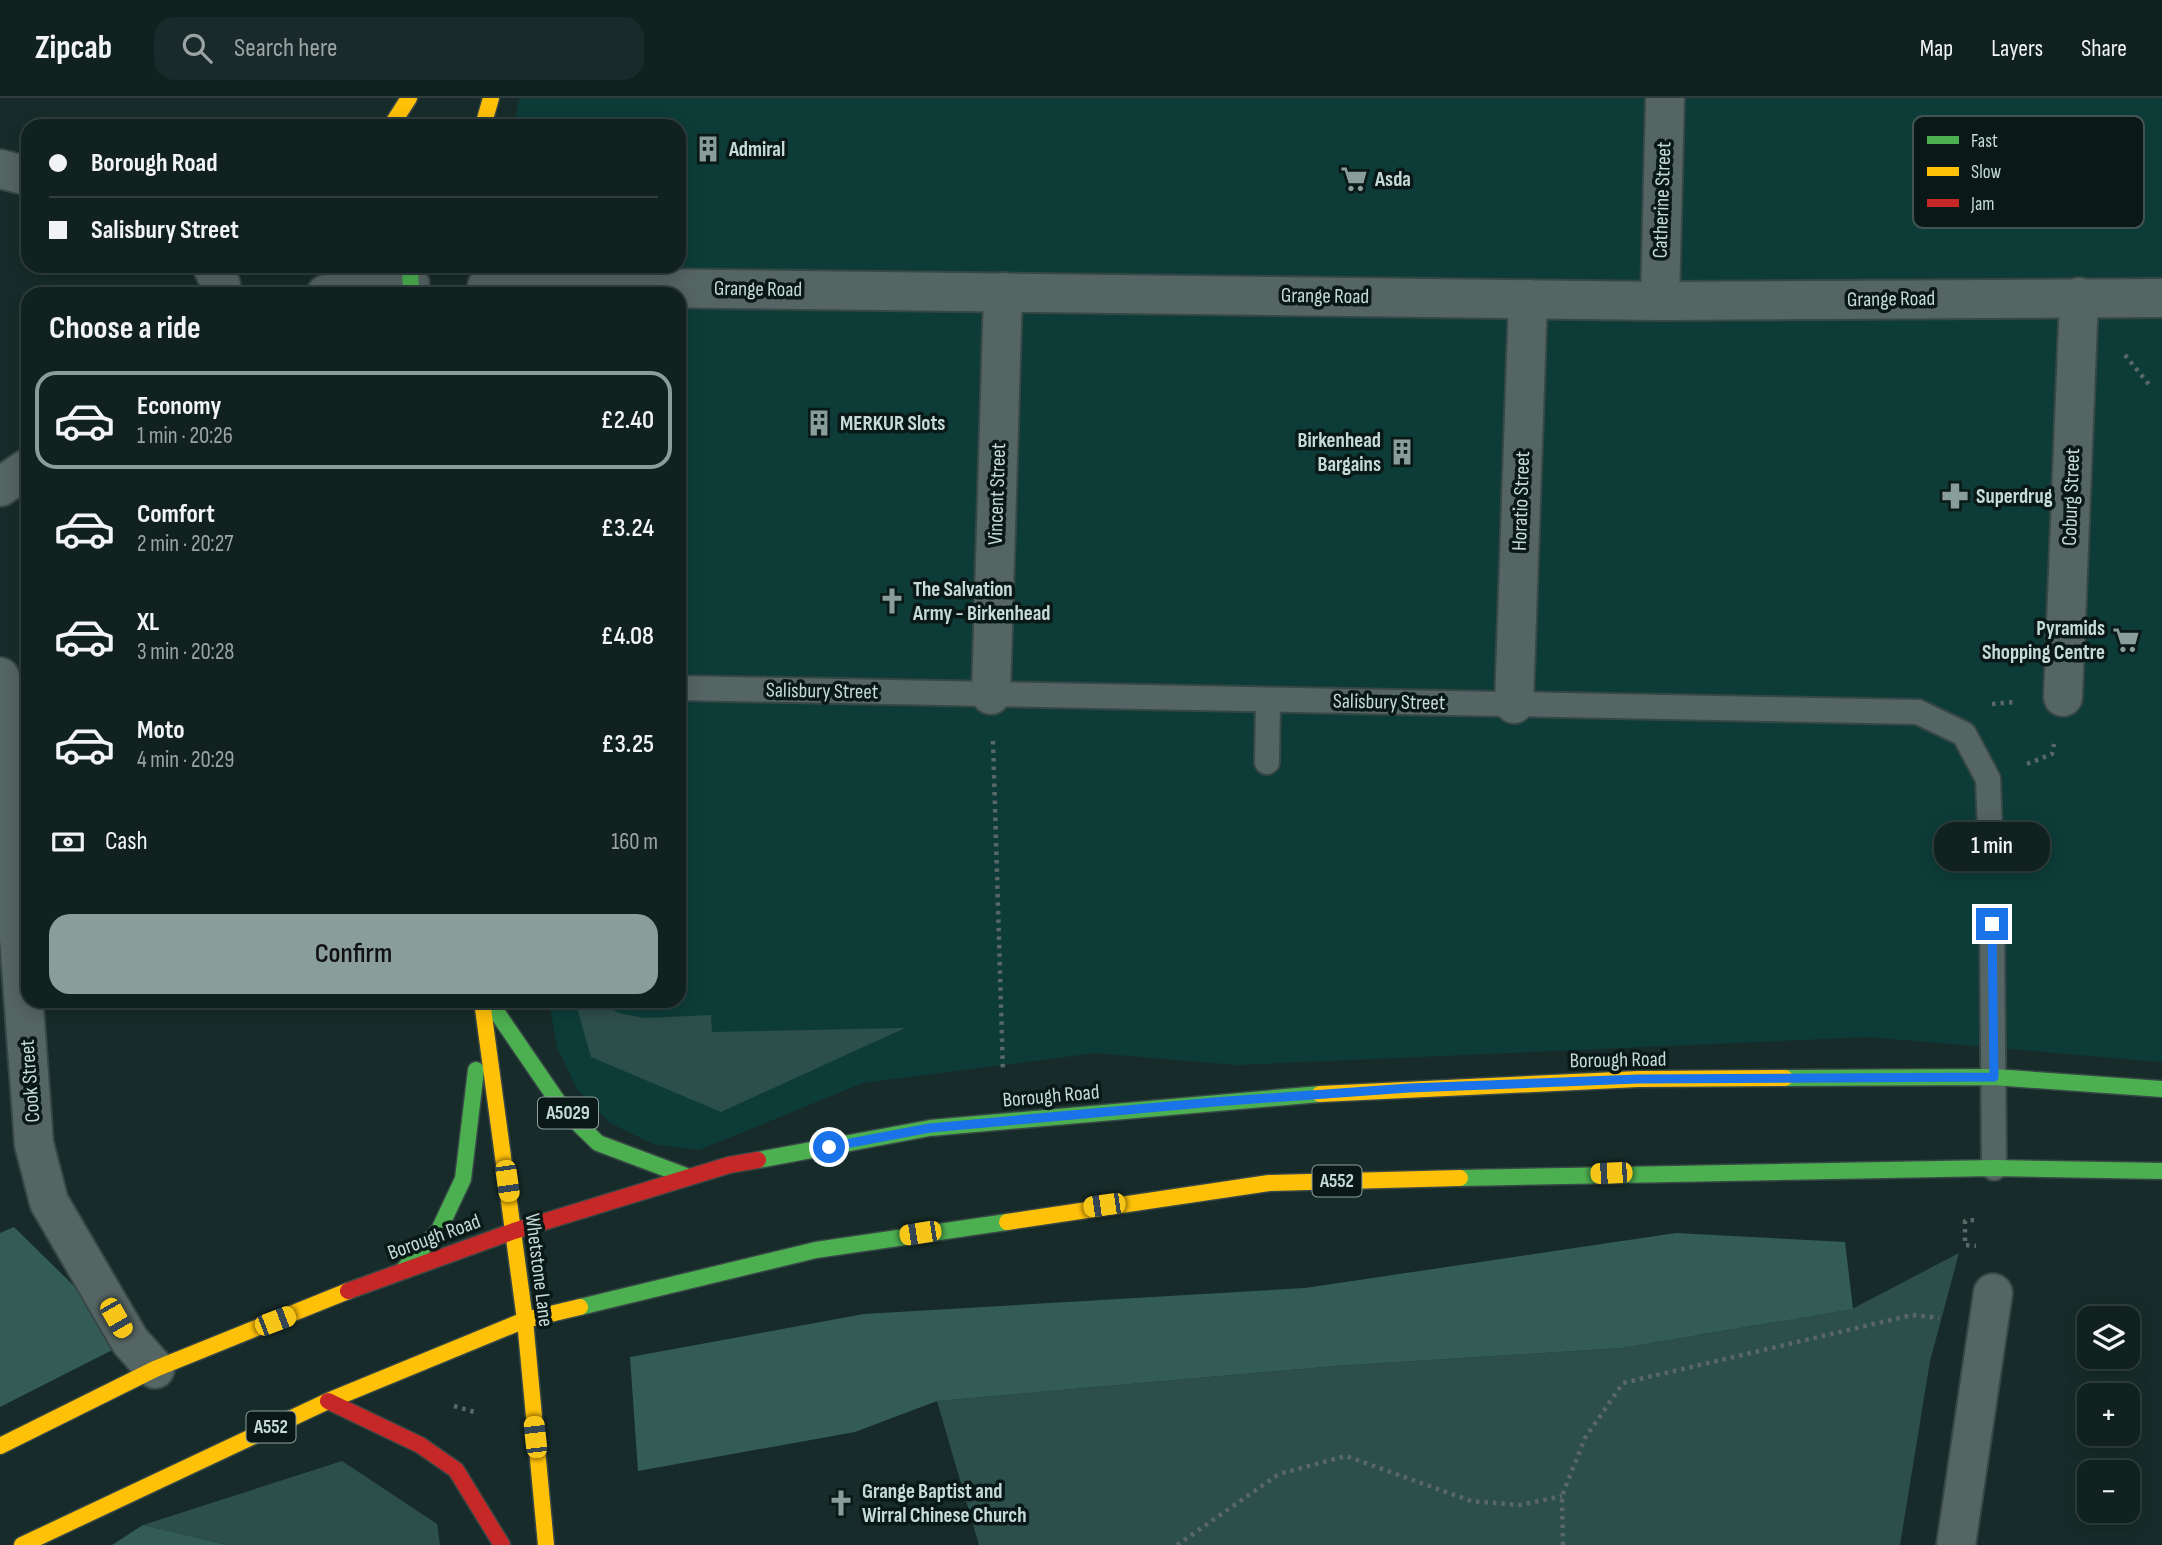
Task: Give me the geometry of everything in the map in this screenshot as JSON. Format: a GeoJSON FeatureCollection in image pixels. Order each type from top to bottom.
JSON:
{"type":"FeatureCollection","features":[{"type":"Feature","properties":{"kind":"main road"},"geometry":{"type":"LineString","coordinates":[[396,119],[409,98]]}},
{"type":"Feature","properties":{"kind":"main road"},"geometry":{"type":"LineString","coordinates":[[414,119],[419,98]]}},
{"type":"Feature","properties":{"kind":"main road"},"geometry":{"type":"LineString","coordinates":[[485,119],[491,98]]}},
{"type":"Feature","properties":{"kind":"main road","name":"Whetstone Lane"},"geometry":{"type":"LineString","coordinates":[[404,1269],[439,1230],[463,1179],[474,1098],[480,1008]]}},
{"type":"Feature","properties":{"kind":"main road","name":"Whetstone Lane"},"geometry":{"type":"LineString","coordinates":[[481,1008],[525,1320],[546,1545]]}},
{"type":"Feature","properties":{"kind":"main road","name":"A5029"},"geometry":{"type":"LineString","coordinates":[[494,1008],[564,1109],[598,1143],[687,1176]]}},
{"type":"Feature","properties":{"kind":"main road","name":"Borough Road"},"geometry":{"type":"LineString","coordinates":[[0,1446],[155,1369],[404,1269],[514,1231],[687,1176],[930,1128],[1409,1088],[1638,1079],[1994,1077],[2162,1089]]}},
{"type":"Feature","properties":{"kind":"main road","name":"A552"},"geometry":{"type":"LineString","coordinates":[[22,1545],[328,1401],[525,1320],[816,1250],[1269,1183],[1690,1171],[1994,1168],[2162,1171]]}},
{"type":"Feature","properties":{"kind":"main road"},"geometry":{"type":"LineString","coordinates":[[328,1401],[420,1444],[456,1470],[502,1545]]}},
{"type":"Feature","properties":{"kind":"street","name":"Catherine Street"},"geometry":{"type":"LineString","coordinates":[[1660,301],[1665,98]]}},
{"type":"Feature","properties":{"kind":"street"},"geometry":{"type":"LineString","coordinates":[[0,169],[21,174]]}},
{"type":"Feature","properties":{"kind":"street"},"geometry":{"type":"LineString","coordinates":[[364,287],[413,278]]}},
{"type":"Feature","properties":{"kind":"street","name":"Grange Road"},"geometry":{"type":"LineString","coordinates":[[487,286],[573,287]]}},
{"type":"Feature","properties":{"kind":"street","name":"Grange Road"},"geometry":{"type":"LineString","coordinates":[[686,288],[1660,301],[2162,298]]}},
{"type":"Feature","properties":{"kind":"street","name":"Vincent Street"},"geometry":{"type":"LineString","coordinates":[[991,695],[1003,292]]}},
{"type":"Feature","properties":{"kind":"street","name":"Coburg Street"},"geometry":{"type":"LineString","coordinates":[[2063,697],[2078,297]]}},
{"type":"Feature","properties":{"kind":"street","name":"Horatio Street"},"geometry":{"type":"LineString","coordinates":[[1514,704],[1528,299]]}},
{"type":"Feature","properties":{"kind":"street"},"geometry":{"type":"LineString","coordinates":[[0,486],[21,472]]}},
{"type":"Feature","properties":{"kind":"street","name":"Cook Street"},"geometry":{"type":"LineString","coordinates":[[0,677],[21,851]]}},
{"type":"Feature","properties":{"kind":"street","name":"Cook Street"},"geometry":{"type":"LineString","coordinates":[[28,1008],[34,1144],[49,1202],[130,1341],[155,1369]]}},
{"type":"Feature","properties":{"kind":"street"},"geometry":{"type":"LineString","coordinates":[[1956,1545],[1990,1308]]}},
{"type":"Feature","properties":{"kind":"lane","name":"Salisbury Street"},"geometry":{"type":"LineString","coordinates":[[686,688],[1918,712],[1964,734],[1988,779],[1991,857]]}},
{"type":"Feature","properties":{"kind":"lane"},"geometry":{"type":"LineString","coordinates":[[1266,762],[1268,700]]}},
{"type":"Feature","properties":{"kind":"lane"},"geometry":{"type":"LineString","coordinates":[[1992,924],[1994,1168]]}},
{"type":"Feature","properties":{"kind":"path"},"geometry":{"type":"LineString","coordinates":[[991,695],[1004,1122]]}},
{"type":"Feature","properties":{"kind":"path"},"geometry":{"type":"LineString","coordinates":[[1965,1228],[1965,1238]]}},
{"type":"Feature","properties":{"kind":"path"},"geometry":{"type":"LineString","coordinates":[[1563,1545],[1562,1496],[1584,1437],[1623,1383],[1912,1315],[1990,1308]]}},
{"type":"Feature","properties":{"kind":"path"},"geometry":{"type":"LineString","coordinates":[[454,1406],[478,1413]]}},
{"type":"Feature","properties":{"kind":"path"},"geometry":{"type":"LineString","coordinates":[[1177,1545],[1279,1474],[1346,1456],[1471,1501],[1520,1505],[1562,1496]]}},
{"type":"Feature","properties":{"kind":"shaded area"},"geometry":{"type":"Polygon","coordinates":[[[520,98],[2162,98],[2162,1062],[1868,1037],[1237,1065],[1095,1053],[863,1083],[699,1150],[653,1144],[610,1123],[577,1089],[557,1047],[550,1008],[686,1008],[686,287],[478,287],[480,273],[686,273],[686,119],[515,119],[520,98]]]}},
{"type":"Feature","properties":{"kind":"green space"},"geometry":{"type":"Polygon","coordinates":[[[577,1008],[610,1008],[619,1013],[644,1018],[711,1015],[712,1032],[905,1028],[721,1112],[591,1057],[577,1008]]]}},
{"type":"Feature","properties":{"kind":"green space"},"geometry":{"type":"Polygon","coordinates":[[[14,1227],[130,1341],[0,1407],[0,1233],[14,1227]]]}},
{"type":"Feature","properties":{"kind":"green space"},"geometry":{"type":"Polygon","coordinates":[[[1676,1233],[1845,1242],[1853,1309],[1622,1348],[1335,1366],[937,1401],[855,1432],[638,1471],[630,1357],[864,1314],[1305,1288],[1676,1233]]]}},
{"type":"Feature","properties":{"kind":"green space"},"geometry":{"type":"Polygon","coordinates":[[[1959,1253],[1930,1361],[1900,1545],[979,1545],[937,1401],[1335,1366],[1622,1348],[1852,1309],[1959,1253]]]}},
{"type":"Feature","properties":{"kind":"green space"},"geometry":{"type":"Polygon","coordinates":[[[342,1461],[437,1524],[440,1545],[228,1545],[143,1525],[342,1461]]]}},
{"type":"Feature","properties":{"kind":"green space"},"geometry":{"type":"Polygon","coordinates":[[[143,1525],[228,1545],[112,1545],[143,1525]]]}},
{"type":"Feature","properties":{"kind":"traffic: fast"},"geometry":{"type":"LineString","coordinates":[[410,273],[411,287]]}},
{"type":"Feature","properties":{"kind":"traffic: fast"},"geometry":{"type":"LineString","coordinates":[[494,1008],[563,1109],[598,1143],[686,1176]]}},
{"type":"Feature","properties":{"kind":"traffic: fast"},"geometry":{"type":"LineString","coordinates":[[404,1269],[439,1230],[463,1179],[476,1070]]}},
{"type":"Feature","properties":{"kind":"traffic: fast"},"geometry":{"type":"LineString","coordinates":[[1785,1078],[1994,1077],[2162,1089]]}},
{"type":"Feature","properties":{"kind":"traffic: fast"},"geometry":{"type":"LineString","coordinates":[[758,1160],[930,1128],[1320,1094]]}},
{"type":"Feature","properties":{"kind":"traffic: fast"},"geometry":{"type":"LineString","coordinates":[[1460,1178],[1994,1168],[2162,1171]]}},
{"type":"Feature","properties":{"kind":"traffic: fast"},"geometry":{"type":"LineString","coordinates":[[580,1307],[816,1250],[1007,1222]]}},
{"type":"Feature","properties":{"kind":"traffic: slow"},"geometry":{"type":"LineString","coordinates":[[396,119],[409,98]]}},
{"type":"Feature","properties":{"kind":"traffic: slow"},"geometry":{"type":"LineString","coordinates":[[485,119],[491,98]]}},
{"type":"Feature","properties":{"kind":"traffic: slow"},"geometry":{"type":"LineString","coordinates":[[483,1008],[525,1320]]}},
{"type":"Feature","properties":{"kind":"traffic: slow"},"geometry":{"type":"LineString","coordinates":[[1320,1094],[1638,1079],[1785,1078]]}},
{"type":"Feature","properties":{"kind":"traffic: slow"},"geometry":{"type":"LineString","coordinates":[[1007,1222],[1269,1183],[1460,1178]]}},
{"type":"Feature","properties":{"kind":"traffic: slow"},"geometry":{"type":"LineString","coordinates":[[0,1446],[155,1369],[348,1291]]}},
{"type":"Feature","properties":{"kind":"traffic: slow"},"geometry":{"type":"LineString","coordinates":[[22,1545],[328,1401],[525,1320],[580,1307]]}},
{"type":"Feature","properties":{"kind":"traffic: slow"},"geometry":{"type":"LineString","coordinates":[[525,1320],[546,1545]]}},
{"type":"Feature","properties":{"kind":"traffic: jam"},"geometry":{"type":"LineString","coordinates":[[348,1291],[514,1231],[729,1165],[758,1160]]}},
{"type":"Feature","properties":{"kind":"traffic: jam"},"geometry":{"type":"LineString","coordinates":[[328,1401],[420,1445],[456,1470],[502,1545]]}},
{"type":"Feature","properties":{"kind":"place","name":"Admiral"},"geometry":{"type":"Point","coordinates":[708,149]}},
{"type":"Feature","properties":{"kind":"place","name":"Asda"},"geometry":{"type":"Point","coordinates":[1354,179]}},
{"type":"Feature","properties":{"kind":"place","name":"MERKUR Slots"},"geometry":{"type":"Point","coordinates":[819,423]}},
{"type":"Feature","properties":{"kind":"place","name":"Birkenhead Bargains"},"geometry":{"type":"Point","coordinates":[1402,452]}},
{"type":"Feature","properties":{"kind":"place","name":"Superdrug"},"geometry":{"type":"Point","coordinates":[1955,496]}},
{"type":"Feature","properties":{"kind":"place","name":"The Salvation Army - Birkenhead"},"geometry":{"type":"Point","coordinates":[892,601]}},
{"type":"Feature","properties":{"kind":"place","name":"Pyramids Shopping Centre"},"geometry":{"type":"Point","coordinates":[2126,640]}},
{"type":"Feature","properties":{"kind":"place","name":"Grange Baptist and Wirral Chinese Church"},"geometry":{"type":"Point","coordinates":[841,1503]}},
{"type":"Feature","properties":{"kind":"route"},"geometry":{"type":"LineString","coordinates":[[829,1147],[930,1128],[1214,1102],[1409,1088],[1638,1079],[1994,1077],[1992,924]]}}]}
